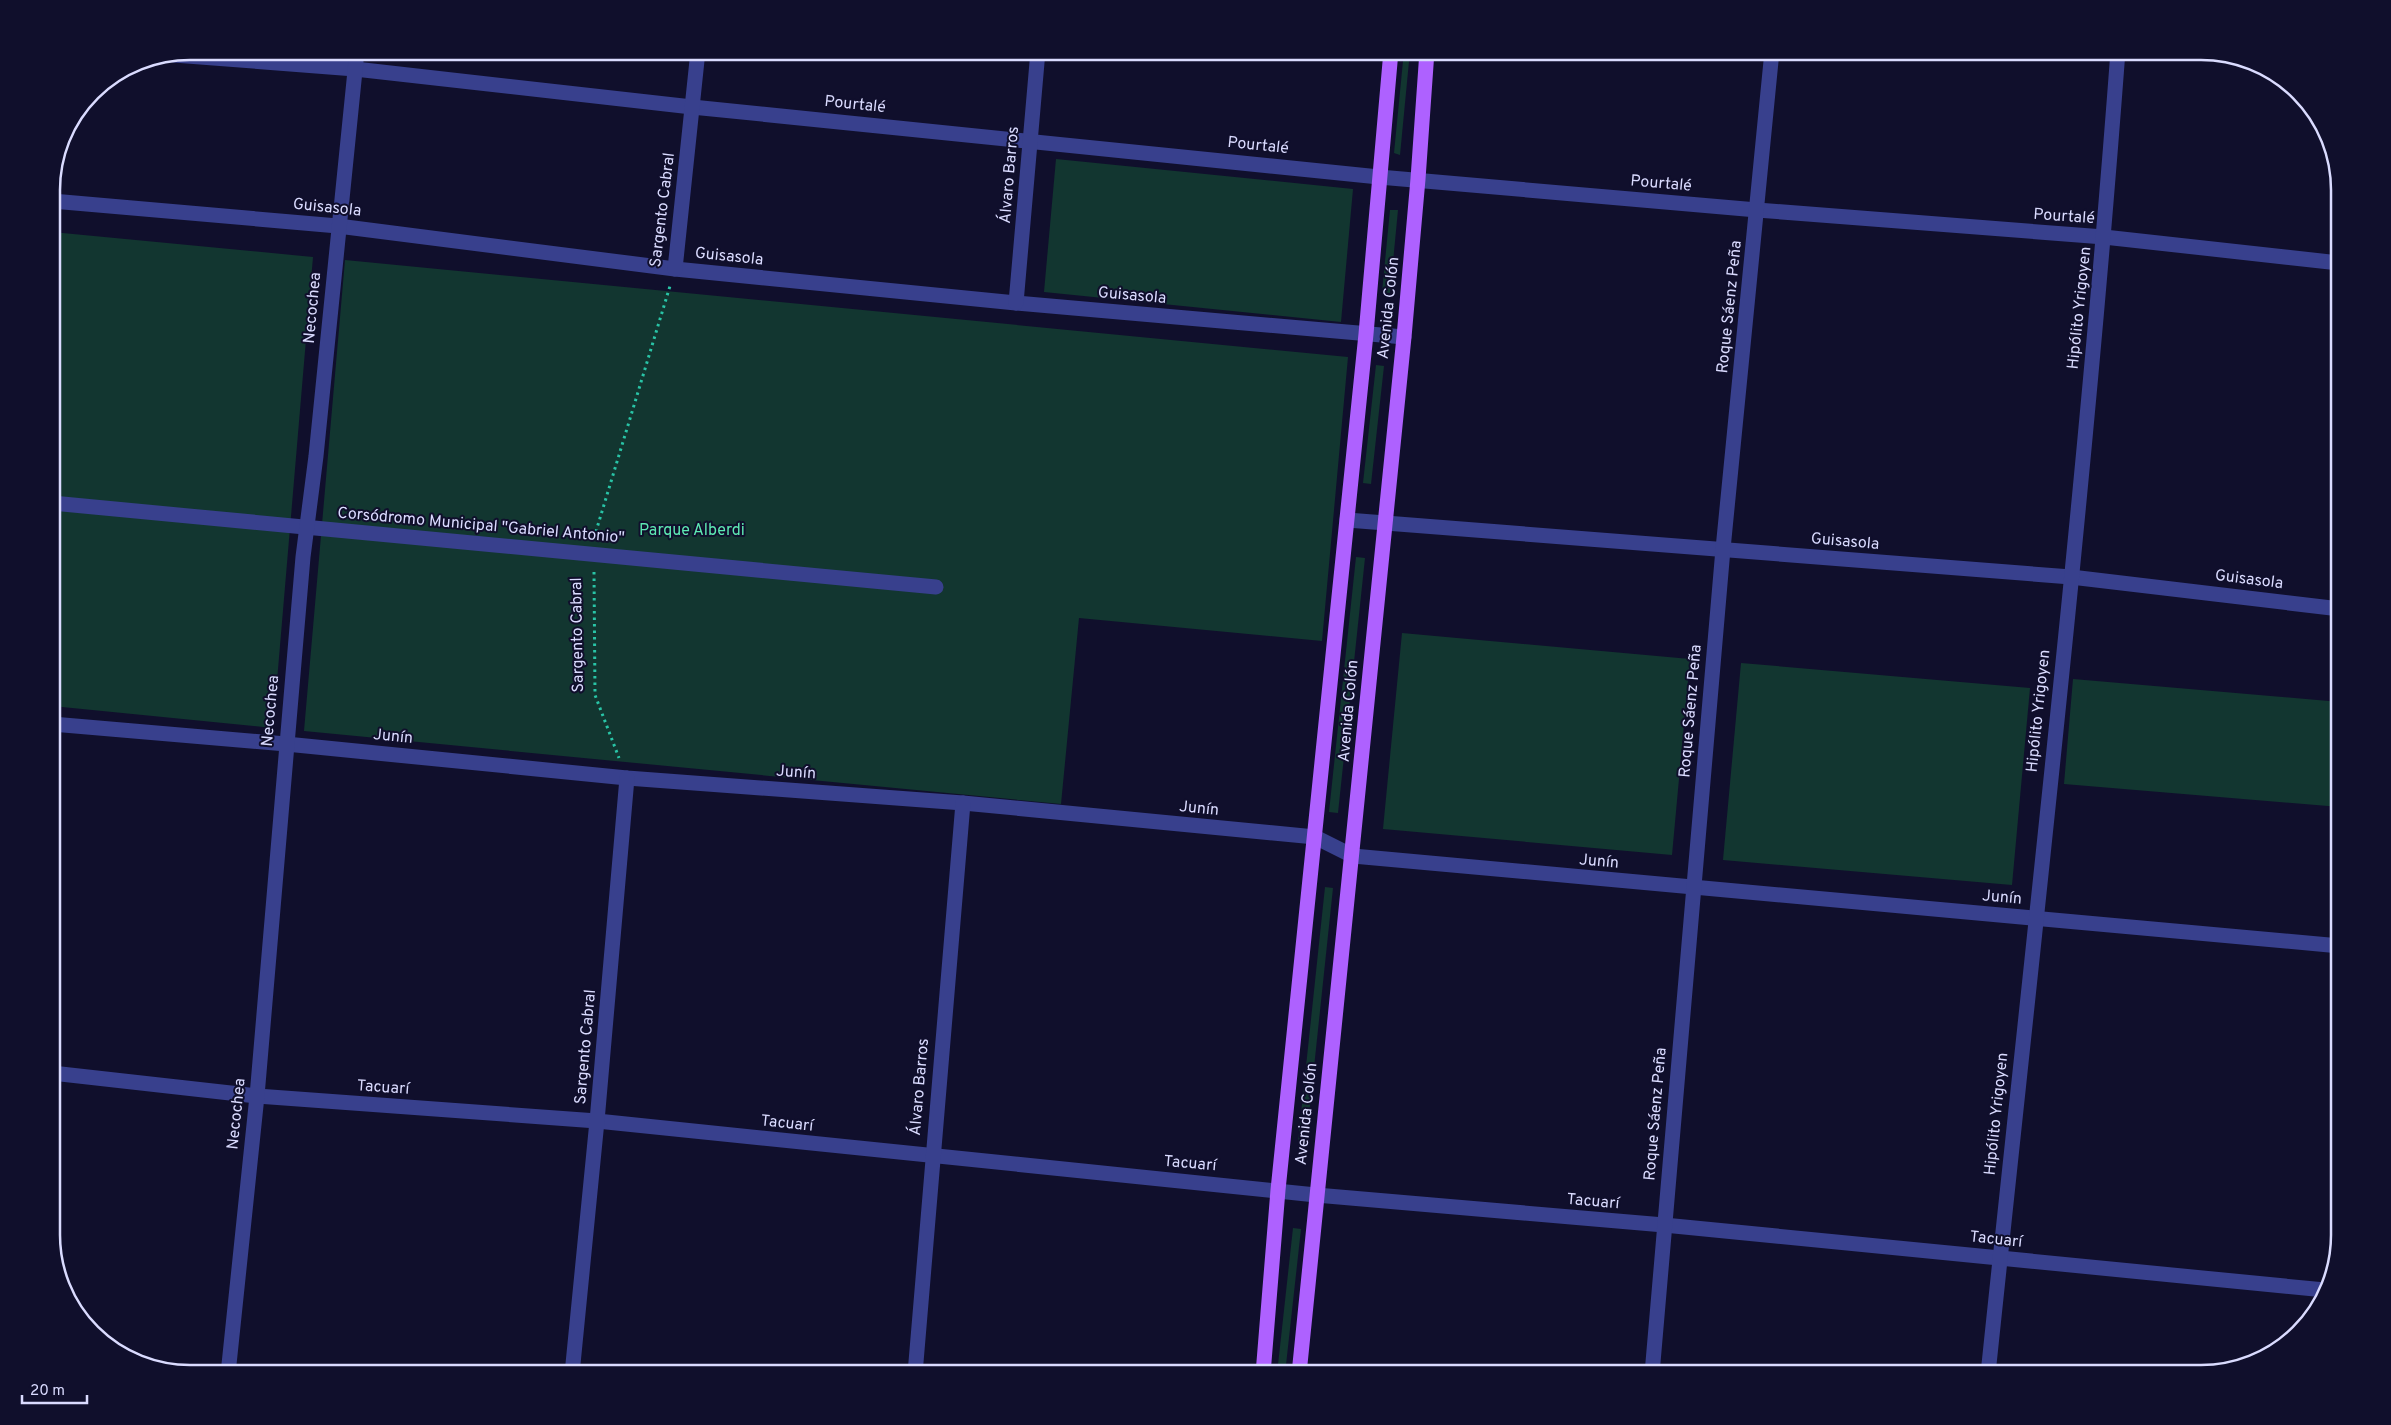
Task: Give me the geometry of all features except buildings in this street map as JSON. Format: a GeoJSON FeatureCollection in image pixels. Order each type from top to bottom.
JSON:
{"type":"FeatureCollection","features":[{"type":"Feature","properties":{"kind":"main road","name":"Avenida Colón"},"geometry":{"type":"LineString","coordinates":[[1264,1365],[1278,1190],[1366,334],[1390,60]]}},
{"type":"Feature","properties":{"kind":"main road","name":"Avenida Colón"},"geometry":{"type":"LineString","coordinates":[[1300,1365],[1316,1195],[1353,856],[1384,522],[1404,337],[1426,60]]}},
{"type":"Feature","properties":{"kind":"street","name":"Pourtalé"},"geometry":{"type":"LineString","coordinates":[[246,60],[355,69],[692,107],[1031,140],[1379,177],[1757,210],[2104,237],[2331,262]]}},
{"type":"Feature","properties":{"kind":"street","name":"Necochea"},"geometry":{"type":"LineString","coordinates":[[229,1365],[257,1096],[306,527],[316,456],[356,60]]}},
{"type":"Feature","properties":{"kind":"street","name":"Sargento Cabral"},"geometry":{"type":"LineString","coordinates":[[675,269],[697,60]]}},
{"type":"Feature","properties":{"kind":"street","name":"Álvaro Barros"},"geometry":{"type":"LineString","coordinates":[[1016,303],[1037,60]]}},
{"type":"Feature","properties":{"kind":"street","name":"Roque Sáenz Peña"},"geometry":{"type":"LineString","coordinates":[[1653,1365],[1692,888],[1771,60]]}},
{"type":"Feature","properties":{"kind":"street","name":"Hipólito Yrigoyen"},"geometry":{"type":"LineString","coordinates":[[1989,1365],[2071,577],[2104,237],[2117,60]]}},
{"type":"Feature","properties":{"kind":"street","name":"Guisasola"},"geometry":{"type":"LineString","coordinates":[[60,202],[338,226],[675,269],[1016,303],[1404,337]]}},
{"type":"Feature","properties":{"kind":"street","name":"Corsódromo Municipal \"Gabriel Antonio\""},"geometry":{"type":"LineString","coordinates":[[60,504],[936,587]]}},
{"type":"Feature","properties":{"kind":"street","name":"Guisasola"},"geometry":{"type":"LineString","coordinates":[[1347,520],[2071,577],[2331,608]]}},
{"type":"Feature","properties":{"kind":"street","name":"Junín"},"geometry":{"type":"LineString","coordinates":[[60,725],[286,744],[627,778],[964,803],[1315,838],[1353,856],[2331,945]]}},
{"type":"Feature","properties":{"kind":"street","name":"Sargento Cabral"},"geometry":{"type":"LineString","coordinates":[[573,1365],[597,1121],[627,778]]}},
{"type":"Feature","properties":{"kind":"street","name":"Álvaro Barros"},"geometry":{"type":"LineString","coordinates":[[916,1365],[932,1157],[964,803]]}},
{"type":"Feature","properties":{"kind":"street","name":"Tacuarí"},"geometry":{"type":"LineString","coordinates":[[60,1073],[257,1096],[597,1121],[932,1157],[1316,1195],[1664,1225],[2319,1289]]}},
{"type":"Feature","properties":{"kind":"path","name":"Sargento Cabral"},"geometry":{"type":"LineString","coordinates":[[627,778],[595,695],[594,533],[675,269]]}},
{"type":"Feature","properties":{"kind":"green space"},"geometry":{"type":"Polygon","coordinates":[[[1403,60],[1409,60],[1400,155],[1394,153],[1403,60]]]}},
{"type":"Feature","properties":{"kind":"green space"},"geometry":{"type":"Polygon","coordinates":[[[1056,159],[1353,189],[1341,322],[1044,292],[1056,159]]]}},
{"type":"Feature","properties":{"kind":"green space"},"geometry":{"type":"Polygon","coordinates":[[[1390,210],[1398,210],[1390,293],[1382,292],[1390,210]]]}},
{"type":"Feature","properties":{"kind":"green space"},"geometry":{"type":"Polygon","coordinates":[[[60,233],[313,257],[273,728],[60,707],[60,233]]]}},
{"type":"Feature","properties":{"kind":"green space","name":"Parque Alberdi"},"geometry":{"type":"Polygon","coordinates":[[[345,260],[1348,357],[1322,641],[1079,618],[1061,804],[304,731],[345,260]]]}},
{"type":"Feature","properties":{"kind":"green space"},"geometry":{"type":"Polygon","coordinates":[[[1376,365],[1384,366],[1371,484],[1363,483],[1376,365]]]}},
{"type":"Feature","properties":{"kind":"green space"},"geometry":{"type":"Polygon","coordinates":[[[1356,557],[1365,558],[1338,813],[1329,812],[1356,557]]]}},
{"type":"Feature","properties":{"kind":"green space"},"geometry":{"type":"Polygon","coordinates":[[[1402,633],[1690,659],[1672,855],[1383,829],[1402,633]]]}},
{"type":"Feature","properties":{"kind":"green space"},"geometry":{"type":"Polygon","coordinates":[[[1741,663],[2030,688],[2012,885],[1723,860],[1741,663]]]}},
{"type":"Feature","properties":{"kind":"green space"},"geometry":{"type":"Polygon","coordinates":[[[2073,679],[2331,701],[2331,806],[2064,784],[2073,679]]]}},
{"type":"Feature","properties":{"kind":"green space"},"geometry":{"type":"Polygon","coordinates":[[[1325,887],[1333,888],[1306,1143],[1298,1142],[1325,887]]]}},
{"type":"Feature","properties":{"kind":"green space"},"geometry":{"type":"Polygon","coordinates":[[[1293,1228],[1301,1229],[1286,1365],[1278,1365],[1293,1228]]]}}]}
